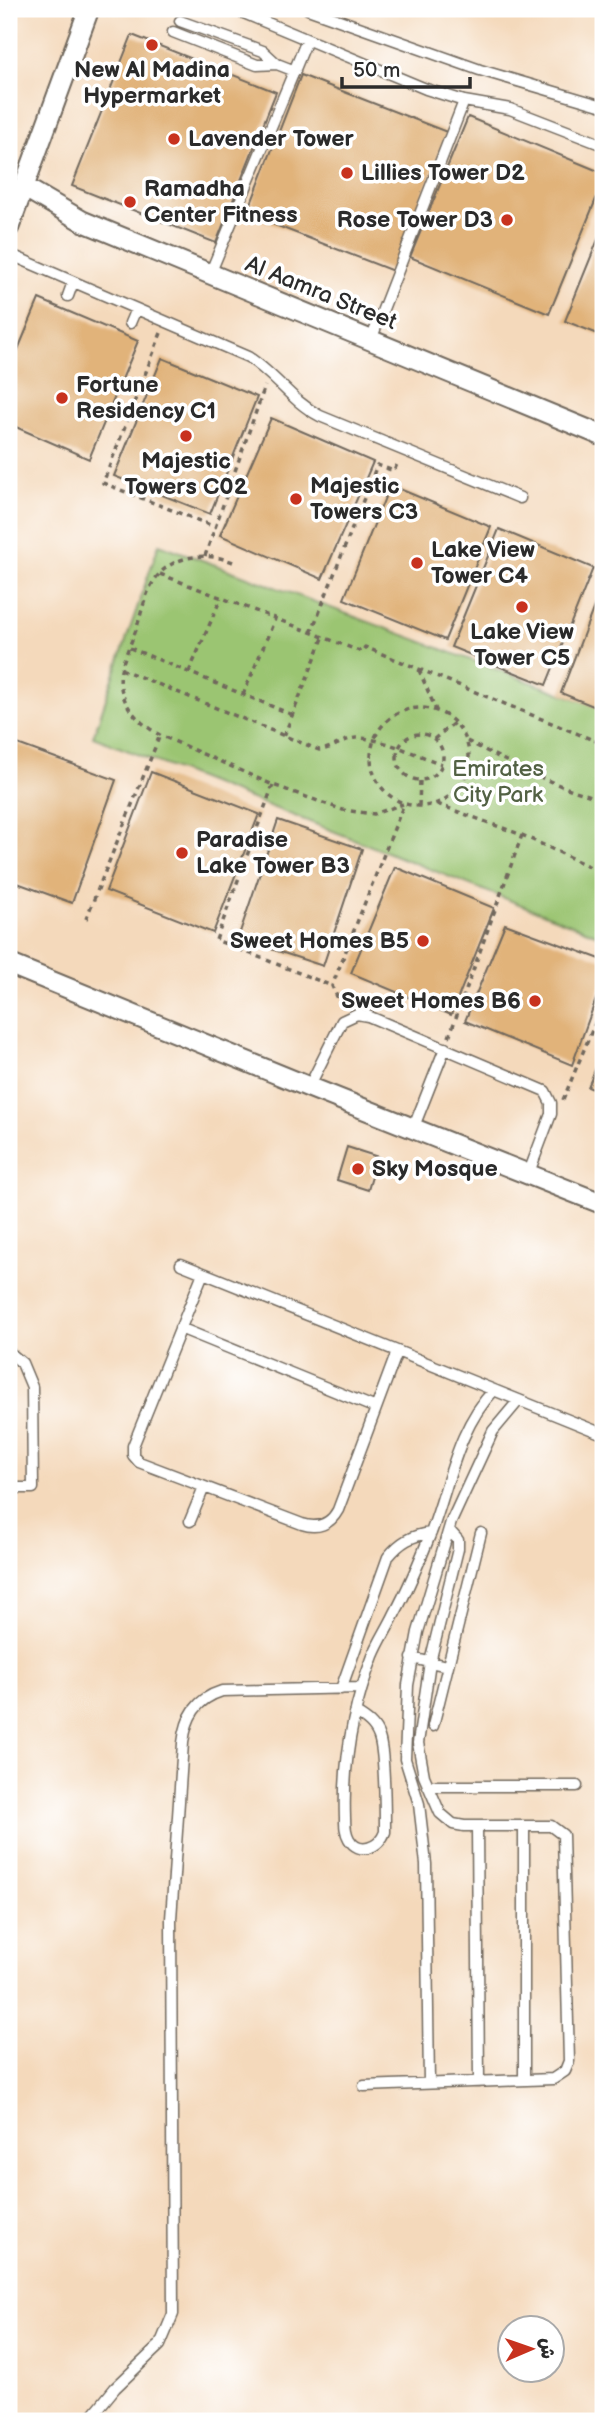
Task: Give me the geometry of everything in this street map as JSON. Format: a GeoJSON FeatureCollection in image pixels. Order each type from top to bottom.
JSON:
{"type":"FeatureCollection","features":[{"type":"Feature","properties":{"kind":"street"},"geometry":{"type":"LineString","coordinates":[[9,227],[89,9]]}},
{"type":"Feature","properties":{"kind":"street","name":"Al Aamra Street"},"geometry":{"type":"LineString","coordinates":[[24,187],[82,221],[603,436]]}},
{"type":"Feature","properties":{"kind":"street"},"geometry":{"type":"LineString","coordinates":[[9,964],[603,1204]]}},
{"type":"Feature","properties":{"kind":"lane"},"geometry":{"type":"LineString","coordinates":[[234,9],[426,89],[464,101],[510,109],[603,145]]}},
{"type":"Feature","properties":{"kind":"lane"},"geometry":{"type":"LineString","coordinates":[[308,9],[480,70],[603,106]]}},
{"type":"Feature","properties":{"kind":"lane"},"geometry":{"type":"LineString","coordinates":[[180,21],[263,51],[277,64],[295,71]]}},
{"type":"Feature","properties":{"kind":"lane"},"geometry":{"type":"LineString","coordinates":[[173,32],[257,65],[277,64]]}},
{"type":"Feature","properties":{"kind":"lane"},"geometry":{"type":"LineString","coordinates":[[209,274],[307,40]]}},
{"type":"Feature","properties":{"kind":"lane"},"geometry":{"type":"LineString","coordinates":[[371,340],[464,101]]}},
{"type":"Feature","properties":{"kind":"lane"},"geometry":{"type":"LineString","coordinates":[[9,254],[248,357],[270,372],[287,392],[308,410],[520,498]]}},
{"type":"Feature","properties":{"kind":"lane"},"geometry":{"type":"LineString","coordinates":[[68,296],[74,282]]}},
{"type":"Feature","properties":{"kind":"lane"},"geometry":{"type":"LineString","coordinates":[[130,323],[136,309]]}},
{"type":"Feature","properties":{"kind":"lane"},"geometry":{"type":"LineString","coordinates":[[309,1087],[338,1025],[346,1017],[363,1014],[540,1087],[549,1097],[551,1114],[528,1175]]}},
{"type":"Feature","properties":{"kind":"lane"},"geometry":{"type":"LineString","coordinates":[[413,1129],[445,1048]]}},
{"type":"Feature","properties":{"kind":"lane"},"geometry":{"type":"LineString","coordinates":[[181,1264],[603,1434]]}},
{"type":"Feature","properties":{"kind":"lane"},"geometry":{"type":"LineString","coordinates":[[203,1273],[133,1446],[133,1455],[139,1462],[309,1526],[323,1525],[335,1517],[338,1510],[397,1352]]}},
{"type":"Feature","properties":{"kind":"lane"},"geometry":{"type":"LineString","coordinates":[[180,1328],[376,1408]]}},
{"type":"Feature","properties":{"kind":"lane"},"geometry":{"type":"LineString","coordinates":[[9,1352],[22,1363],[32,1387],[33,1488],[9,1488]]}},
{"type":"Feature","properties":{"kind":"lane"},"geometry":{"type":"LineString","coordinates":[[356,1713],[375,1728],[381,1744],[385,1832],[379,1843],[367,1849],[355,1846],[345,1829],[346,1771],[356,1713],[362,1688],[375,1653],[411,1581],[431,1533],[464,1433],[477,1410],[494,1390]]}},
{"type":"Feature","properties":{"kind":"lane"},"geometry":{"type":"LineString","coordinates":[[429,2084],[426,1864],[419,1804],[405,1759],[412,1658],[449,1530],[493,1431],[519,1400]]}},
{"type":"Feature","properties":{"kind":"lane"},"geometry":{"type":"LineString","coordinates":[[190,1521],[204,1487]]}},
{"type":"Feature","properties":{"kind":"lane"},"geometry":{"type":"LineString","coordinates":[[440,1508],[456,1514]]}},
{"type":"Feature","properties":{"kind":"lane"},"geometry":{"type":"LineString","coordinates":[[363,2086],[557,2077],[565,2071],[569,2061],[564,1840],[559,1831],[551,1826],[458,1826],[448,1821],[440,1812],[420,1765],[418,1743],[430,1662],[458,1544],[449,1530]]}},
{"type":"Feature","properties":{"kind":"lane"},"geometry":{"type":"LineString","coordinates":[[341,1689],[388,1557],[402,1542],[411,1537],[431,1533]]}},
{"type":"Feature","properties":{"kind":"lane"},"geometry":{"type":"LineString","coordinates":[[433,1726],[481,1533]]}},
{"type":"Feature","properties":{"kind":"lane"},"geometry":{"type":"LineString","coordinates":[[432,1583],[448,1587]]}},
{"type":"Feature","properties":{"kind":"lane"},"geometry":{"type":"LineString","coordinates":[[412,1658],[447,1666]]}},
{"type":"Feature","properties":{"kind":"lane"},"geometry":{"type":"LineString","coordinates":[[88,2421],[115,2388],[160,2345],[173,2314],[171,1919],[186,1722],[197,1705],[222,1691],[362,1688]]}},
{"type":"Feature","properties":{"kind":"lane"},"geometry":{"type":"LineString","coordinates":[[428,1786],[577,1786]]}},
{"type":"Feature","properties":{"kind":"lane"},"geometry":{"type":"LineString","coordinates":[[477,1826],[479,2082]]}},
{"type":"Feature","properties":{"kind":"lane"},"geometry":{"type":"LineString","coordinates":[[524,1826],[524,2080]]}},
{"type":"Feature","properties":{"kind":"path"},"geometry":{"type":"LineString","coordinates":[[166,322],[103,483],[215,527]]}},
{"type":"Feature","properties":{"kind":"path"},"geometry":{"type":"LineString","coordinates":[[205,555],[270,372]]}},
{"type":"Feature","properties":{"kind":"path"},"geometry":{"type":"LineString","coordinates":[[311,633],[377,465],[394,471],[402,450]]}},
{"type":"Feature","properties":{"kind":"path"},"geometry":{"type":"LineString","coordinates":[[233,562],[205,555],[182,560],[160,574],[149,590],[121,669],[122,691],[129,710],[143,724],[160,734],[273,785],[353,813],[384,812],[404,804]]}},
{"type":"Feature","properties":{"kind":"path"},"geometry":{"type":"LineString","coordinates":[[160,574],[362,652],[365,647],[603,744]]}},
{"type":"Feature","properties":{"kind":"path"},"geometry":{"type":"LineString","coordinates":[[189,673],[221,598]]}},
{"type":"Feature","properties":{"kind":"path"},"geometry":{"type":"LineString","coordinates":[[243,695],[275,619]]}},
{"type":"Feature","properties":{"kind":"path"},"geometry":{"type":"LineString","coordinates":[[284,736],[323,638]]}},
{"type":"Feature","properties":{"kind":"path"},"geometry":{"type":"LineString","coordinates":[[129,648],[293,715]]}},
{"type":"Feature","properties":{"kind":"path"},"geometry":{"type":"LineString","coordinates":[[121,669],[319,750],[328,750],[351,739],[373,741],[442,764]]}},
{"type":"Feature","properties":{"kind":"path"},"geometry":{"type":"LineString","coordinates":[[419,669],[436,710]]}},
{"type":"Feature","properties":{"kind":"path"},"geometry":{"type":"LineString","coordinates":[[414,708],[436,710],[454,722],[466,741],[469,763],[461,783],[446,799],[419,807],[404,804],[385,792],[378,783],[371,762],[373,741],[385,722],[404,710],[414,708]]}},
{"type":"Feature","properties":{"kind":"path"},"geometry":{"type":"LineString","coordinates":[[434,739],[454,722]]}},
{"type":"Feature","properties":{"kind":"path"},"geometry":{"type":"LineString","coordinates":[[86,919],[160,734]]}},
{"type":"Feature","properties":{"kind":"path"},"geometry":{"type":"LineString","coordinates":[[421,734],[434,739],[442,750],[442,764],[434,776],[420,780],[407,776],[399,764],[399,749],[407,738],[421,734]]}},
{"type":"Feature","properties":{"kind":"path"},"geometry":{"type":"LineString","coordinates":[[466,741],[536,777],[603,799]]}},
{"type":"Feature","properties":{"kind":"path"},"geometry":{"type":"LineString","coordinates":[[419,807],[420,780]]}},
{"type":"Feature","properties":{"kind":"path"},"geometry":{"type":"LineString","coordinates":[[273,785],[216,940],[332,986],[346,1017]]}},
{"type":"Feature","properties":{"kind":"path"},"geometry":{"type":"LineString","coordinates":[[332,986],[404,804]]}},
{"type":"Feature","properties":{"kind":"path"},"geometry":{"type":"LineString","coordinates":[[436,804],[522,835],[603,873]]}},
{"type":"Feature","properties":{"kind":"path"},"geometry":{"type":"LineString","coordinates":[[445,1048],[522,835]]}},
{"type":"Feature","properties":{"kind":"path"},"geometry":{"type":"LineString","coordinates":[[551,1114],[560,1108],[603,1004]]}},
{"type":"Feature","properties":{"kind":"green space","name":"Emirates City Park"},"geometry":{"type":"Polygon","coordinates":[[[159,544],[603,709],[603,937],[93,737],[159,544]]]}},
{"type":"Feature","properties":{"kind":"building","name":"Lavender Tower"},"geometry":{"type":"Polygon","coordinates":[[[132,35],[276,92],[216,243],[72,186],[132,35]]]}},
{"type":"Feature","properties":{"kind":"building","name":"Lillies Tower D2"},"geometry":{"type":"Polygon","coordinates":[[[301,75],[447,132],[393,271],[247,214],[301,75]]]}},
{"type":"Feature","properties":{"kind":"building","name":"Rose Tower D3"},"geometry":{"type":"Polygon","coordinates":[[[468,117],[603,173],[603,182],[549,314],[410,257],[468,117]]]}},
{"type":"Feature","properties":{"kind":"building"},"geometry":{"type":"Polygon","coordinates":[[[603,227],[603,336],[565,321],[603,227]]]}},
{"type":"Feature","properties":{"kind":"building","name":"Fortune Residency C1"},"geometry":{"type":"Polygon","coordinates":[[[39,299],[138,341],[89,459],[9,424],[9,371],[39,299]]]}},
{"type":"Feature","properties":{"kind":"building","name":"Majestic Towers C02"},"geometry":{"type":"Polygon","coordinates":[[[162,358],[257,397],[210,514],[114,476],[162,358]]]}},
{"type":"Feature","properties":{"kind":"building","name":"Majestic Towers C3"},"geometry":{"type":"Polygon","coordinates":[[[271,418],[373,462],[322,579],[220,535],[271,418]]]}},
{"type":"Feature","properties":{"kind":"building","name":"Lake View Tower C4"},"geometry":{"type":"Polygon","coordinates":[[[390,485],[491,527],[445,640],[344,599],[390,485]]]}},
{"type":"Feature","properties":{"kind":"building","name":"Lake View Tower C5"},"geometry":{"type":"Polygon","coordinates":[[[499,529],[593,568],[546,685],[451,647],[499,529]]]}},
{"type":"Feature","properties":{"kind":"building"},"geometry":{"type":"Polygon","coordinates":[[[603,583],[603,710],[561,693],[603,583]]]}},
{"type":"Feature","properties":{"kind":"building"},"geometry":{"type":"Polygon","coordinates":[[[12,742],[116,780],[72,903],[9,880],[9,753],[12,742]]]}},
{"type":"Feature","properties":{"kind":"building","name":"Paradise Lake Tower B3"},"geometry":{"type":"Polygon","coordinates":[[[151,772],[259,814],[213,933],[106,891],[151,772]]]}},
{"type":"Feature","properties":{"kind":"building"},"geometry":{"type":"Polygon","coordinates":[[[278,820],[362,849],[323,966],[238,938],[278,820]]]}},
{"type":"Feature","properties":{"kind":"building","name":"Sweet Homes B5"},"geometry":{"type":"Polygon","coordinates":[[[395,867],[494,908],[451,1015],[351,973],[395,867]]]}},
{"type":"Feature","properties":{"kind":"building","name":"Sweet Homes B6"},"geometry":{"type":"Polygon","coordinates":[[[505,924],[603,960],[603,980],[572,1065],[465,1021],[505,924]]]}},
{"type":"Feature","properties":{"kind":"building"},"geometry":{"type":"Polygon","coordinates":[[[603,1050],[603,1094],[588,1087],[603,1050]]]}},
{"type":"Feature","properties":{"kind":"building","name":"Sky Mosque"},"geometry":{"type":"Polygon","coordinates":[[[347,1147],[378,1157],[368,1190],[337,1180],[347,1147]]]}},
{"type":"Feature","properties":{"kind":"place","name":"New Al Madina Hypermarket"},"geometry":{"type":"Point","coordinates":[152,45]}},
{"type":"Feature","properties":{"kind":"place","name":"Lavender Tower"},"geometry":{"type":"Point","coordinates":[174,139]}},
{"type":"Feature","properties":{"kind":"place","name":"Lillies Tower D2"},"geometry":{"type":"Point","coordinates":[347,173]}},
{"type":"Feature","properties":{"kind":"place","name":"Ramadha Center Fitness"},"geometry":{"type":"Point","coordinates":[130,202]}},
{"type":"Feature","properties":{"kind":"place","name":"Rose Tower D3"},"geometry":{"type":"Point","coordinates":[507,220]}},
{"type":"Feature","properties":{"kind":"place","name":"Fortune Residency C1"},"geometry":{"type":"Point","coordinates":[62,398]}},
{"type":"Feature","properties":{"kind":"place","name":"Majestic Towers C02"},"geometry":{"type":"Point","coordinates":[186,436]}},
{"type":"Feature","properties":{"kind":"place","name":"Majestic Towers C3"},"geometry":{"type":"Point","coordinates":[296,499]}},
{"type":"Feature","properties":{"kind":"place","name":"Lake View Tower C4"},"geometry":{"type":"Point","coordinates":[417,563]}},
{"type":"Feature","properties":{"kind":"place","name":"Lake View Tower C5"},"geometry":{"type":"Point","coordinates":[522,607]}},
{"type":"Feature","properties":{"kind":"place","name":"Paradise Lake Tower B3"},"geometry":{"type":"Point","coordinates":[182,853]}},
{"type":"Feature","properties":{"kind":"place","name":"Sweet Homes B5"},"geometry":{"type":"Point","coordinates":[423,941]}},
{"type":"Feature","properties":{"kind":"place","name":"Sweet Homes B6"},"geometry":{"type":"Point","coordinates":[535,1001]}},
{"type":"Feature","properties":{"kind":"place","name":"Sky Mosque"},"geometry":{"type":"Point","coordinates":[358,1169]}}]}
